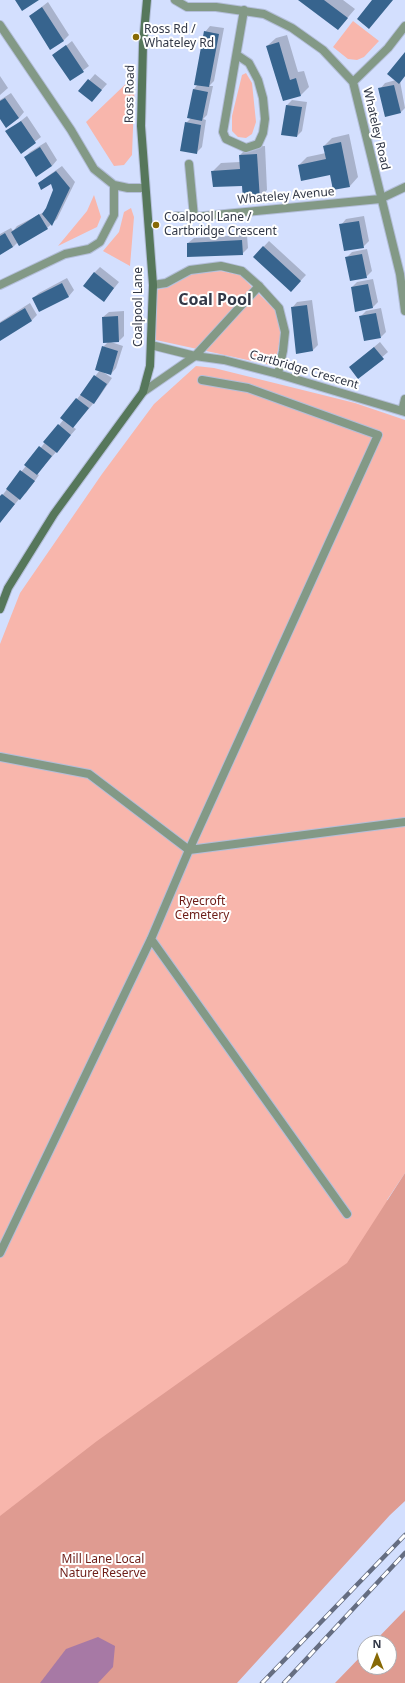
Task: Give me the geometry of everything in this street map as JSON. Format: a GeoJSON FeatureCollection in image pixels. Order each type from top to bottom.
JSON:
{"type":"FeatureCollection","features":[{"type":"Feature","properties":{"kind":"street","name":"Ross Road"},"geometry":{"type":"LineString","coordinates":[[145,188],[141,126],[143,44],[147,0]]}},
{"type":"Feature","properties":{"kind":"street","name":"Whateley Road"},"geometry":{"type":"LineString","coordinates":[[175,0],[187,7],[216,6],[264,14],[292,28],[323,50],[353,82],[380,199],[400,274],[405,311]]}},
{"type":"Feature","properties":{"kind":"street"},"geometry":{"type":"LineString","coordinates":[[237,55],[249,63],[258,80],[263,98],[265,119],[263,133],[258,144],[246,148],[226,139],[223,132],[244,10]]}},
{"type":"Feature","properties":{"kind":"street"},"geometry":{"type":"LineString","coordinates":[[0,25],[71,130],[94,169],[114,185],[128,188],[145,188]]}},
{"type":"Feature","properties":{"kind":"street"},"geometry":{"type":"LineString","coordinates":[[353,82],[388,48],[405,26]]}},
{"type":"Feature","properties":{"kind":"street"},"geometry":{"type":"LineString","coordinates":[[189,164],[194,216]]}},
{"type":"Feature","properties":{"kind":"street"},"geometry":{"type":"LineString","coordinates":[[0,285],[65,254],[89,249],[100,242],[114,215],[114,185]]}},
{"type":"Feature","properties":{"kind":"street"},"geometry":{"type":"LineString","coordinates":[[380,199],[405,187]]}},
{"type":"Feature","properties":{"kind":"street","name":"Coalpool Lane"},"geometry":{"type":"LineString","coordinates":[[0,609],[8,588],[54,514],[143,392],[150,366],[152,345],[153,285],[145,188]]}},
{"type":"Feature","properties":{"kind":"street","name":"Whateley Avenue"},"geometry":{"type":"LineString","coordinates":[[176,216],[194,216],[380,199]]}},
{"type":"Feature","properties":{"kind":"street"},"geometry":{"type":"LineString","coordinates":[[153,285],[166,283],[190,270],[221,266],[242,271],[259,286],[279,308],[285,332],[284,351],[278,374]]}},
{"type":"Feature","properties":{"kind":"street"},"geometry":{"type":"LineString","coordinates":[[143,392],[195,356],[259,286]]}},
{"type":"Feature","properties":{"kind":"street","name":"Cartbridge Crescent"},"geometry":{"type":"LineString","coordinates":[[152,345],[195,356],[224,360],[278,374],[404,411]]}},
{"type":"Feature","properties":{"kind":"street"},"geometry":{"type":"LineString","coordinates":[[0,1253],[151,939],[189,850],[378,435],[248,388],[202,380]]}},
{"type":"Feature","properties":{"kind":"street"},"geometry":{"type":"LineString","coordinates":[[404,411],[405,399]]}},
{"type":"Feature","properties":{"kind":"street"},"geometry":{"type":"LineString","coordinates":[[0,757],[89,774],[189,850],[405,822]]}},
{"type":"Feature","properties":{"kind":"street"},"geometry":{"type":"LineString","coordinates":[[151,939],[347,1214]]}},
{"type":"Feature","properties":{"kind":"green space"},"geometry":{"type":"Polygon","coordinates":[[[353,21],[379,41],[364,57],[357,60],[348,59],[333,47],[353,21]]]}},
{"type":"Feature","properties":{"kind":"green space"},"geometry":{"type":"Polygon","coordinates":[[[246,73],[252,83],[256,122],[252,134],[246,138],[238,137],[232,131],[232,116],[242,75],[246,73]]]}},
{"type":"Feature","properties":{"kind":"green space"},"geometry":{"type":"Polygon","coordinates":[[[135,75],[132,155],[124,165],[114,166],[86,122],[135,75]]]}},
{"type":"Feature","properties":{"kind":"green space"},"geometry":{"type":"Polygon","coordinates":[[[94,195],[101,217],[97,227],[58,246],[87,211],[94,195]]]}},
{"type":"Feature","properties":{"kind":"green space"},"geometry":{"type":"Polygon","coordinates":[[[131,208],[134,217],[130,266],[103,251],[119,232],[124,212],[131,208]]]}},
{"type":"Feature","properties":{"kind":"green space"},"geometry":{"type":"Polygon","coordinates":[[[221,271],[240,275],[275,310],[281,333],[275,366],[156,340],[156,290],[169,287],[192,274],[221,271]]]}},
{"type":"Feature","properties":{"kind":"green space","name":"Ryecroft Cemetery"},"geometry":{"type":"Polygon","coordinates":[[[196,366],[214,368],[355,403],[405,420],[405,1173],[387,1200],[405,1203],[0,1683],[0,644],[20,593],[102,474],[154,404],[196,366]]]}},
{"type":"Feature","properties":{"kind":"green space","name":"Mill Lane Local Nature Reserve"},"geometry":{"type":"Polygon","coordinates":[[[405,1173],[405,1501],[390,1515],[237,1683],[0,1683],[0,1516],[97,1441],[347,1263],[405,1173]]]}},
{"type":"Feature","properties":{"kind":"green space"},"geometry":{"type":"Polygon","coordinates":[[[405,1610],[405,1683],[335,1683],[357,1660],[357,1675],[397,1675],[397,1635],[381,1635],[405,1610]]]}},
{"type":"Feature","properties":{"kind":"shaded area"},"geometry":{"type":"Polygon","coordinates":[[[98,1637],[115,1646],[113,1667],[98,1683],[40,1683],[66,1649],[98,1637]]]}},
{"type":"Feature","properties":{"kind":"building"},"geometry":{"type":"Polygon","coordinates":[[[15,0],[39,0],[22,11],[15,0]]]}},
{"type":"Feature","properties":{"kind":"building"},"geometry":{"type":"Polygon","coordinates":[[[298,0],[324,0],[348,18],[338,30],[298,0]]]}},
{"type":"Feature","properties":{"kind":"building"},"geometry":{"type":"Polygon","coordinates":[[[372,0],[393,0],[369,29],[357,19],[372,0]]]}},
{"type":"Feature","properties":{"kind":"building"},"geometry":{"type":"Polygon","coordinates":[[[42,7],[64,41],[50,50],[29,16],[42,7]]]}},
{"type":"Feature","properties":{"kind":"building"},"geometry":{"type":"Polygon","coordinates":[[[204,31],[219,34],[209,87],[194,85],[204,31]]]}},
{"type":"Feature","properties":{"kind":"building"},"geometry":{"type":"Polygon","coordinates":[[[279,42],[290,80],[296,78],[301,96],[283,101],[266,46],[279,42]]]}},
{"type":"Feature","properties":{"kind":"building"},"geometry":{"type":"Polygon","coordinates":[[[66,45],[84,72],[70,81],[52,55],[66,45]]]}},
{"type":"Feature","properties":{"kind":"building"},"geometry":{"type":"Polygon","coordinates":[[[405,52],[405,76],[399,84],[387,74],[405,52]]]}},
{"type":"Feature","properties":{"kind":"building"},"geometry":{"type":"Polygon","coordinates":[[[88,79],[102,90],[92,102],[78,91],[88,79]]]}},
{"type":"Feature","properties":{"kind":"building"},"geometry":{"type":"Polygon","coordinates":[[[394,85],[401,113],[385,117],[378,88],[394,85]]]}},
{"type":"Feature","properties":{"kind":"building"},"geometry":{"type":"Polygon","coordinates":[[[193,89],[208,92],[202,121],[187,118],[193,89]]]}},
{"type":"Feature","properties":{"kind":"building"},"geometry":{"type":"Polygon","coordinates":[[[5,98],[19,118],[6,128],[0,119],[0,101],[5,98]]]}},
{"type":"Feature","properties":{"kind":"building"},"geometry":{"type":"Polygon","coordinates":[[[286,105],[302,107],[297,137],[281,135],[286,105]]]}},
{"type":"Feature","properties":{"kind":"building"},"geometry":{"type":"Polygon","coordinates":[[[21,121],[36,143],[21,154],[5,131],[21,121]]]}},
{"type":"Feature","properties":{"kind":"building"},"geometry":{"type":"Polygon","coordinates":[[[185,122],[201,125],[197,154],[180,151],[185,122]]]}},
{"type":"Feature","properties":{"kind":"building"},"geometry":{"type":"Polygon","coordinates":[[[341,142],[350,187],[333,190],[330,175],[301,181],[298,165],[326,159],[323,146],[341,142]]]}},
{"type":"Feature","properties":{"kind":"building"},"geometry":{"type":"Polygon","coordinates":[[[40,147],[52,166],[36,177],[24,157],[40,147]]]}},
{"type":"Feature","properties":{"kind":"building"},"geometry":{"type":"Polygon","coordinates":[[[257,154],[260,200],[243,201],[242,186],[213,187],[211,171],[240,169],[239,155],[257,154]]]}},
{"type":"Feature","properties":{"kind":"building"},"geometry":{"type":"Polygon","coordinates":[[[56,171],[70,188],[52,226],[42,214],[53,190],[51,184],[41,190],[38,183],[56,171]]]}},
{"type":"Feature","properties":{"kind":"building"},"geometry":{"type":"Polygon","coordinates":[[[39,214],[48,229],[19,246],[11,232],[39,214]]]}},
{"type":"Feature","properties":{"kind":"building"},"geometry":{"type":"Polygon","coordinates":[[[359,221],[364,248],[344,251],[339,224],[359,221]]]}},
{"type":"Feature","properties":{"kind":"building"},"geometry":{"type":"Polygon","coordinates":[[[5,233],[13,247],[0,255],[0,236],[5,233]]]}},
{"type":"Feature","properties":{"kind":"building"},"geometry":{"type":"Polygon","coordinates":[[[242,240],[243,255],[187,257],[187,243],[242,240]]]}},
{"type":"Feature","properties":{"kind":"building"},"geometry":{"type":"Polygon","coordinates":[[[263,246],[301,281],[291,292],[253,257],[263,246]]]}},
{"type":"Feature","properties":{"kind":"building"},"geometry":{"type":"Polygon","coordinates":[[[362,254],[367,278],[350,281],[345,257],[362,254]]]}},
{"type":"Feature","properties":{"kind":"building"},"geometry":{"type":"Polygon","coordinates":[[[94,272],[114,288],[104,302],[83,286],[94,272]]]}},
{"type":"Feature","properties":{"kind":"building"},"geometry":{"type":"Polygon","coordinates":[[[62,283],[69,297],[39,312],[32,298],[62,283]]]}},
{"type":"Feature","properties":{"kind":"building"},"geometry":{"type":"Polygon","coordinates":[[[368,284],[373,308],[355,312],[351,287],[368,284]]]}},
{"type":"Feature","properties":{"kind":"building"},"geometry":{"type":"Polygon","coordinates":[[[307,305],[313,351],[296,354],[291,307],[307,305]]]}},
{"type":"Feature","properties":{"kind":"building"},"geometry":{"type":"Polygon","coordinates":[[[25,308],[32,321],[0,341],[0,323],[25,308]]]}},
{"type":"Feature","properties":{"kind":"building"},"geometry":{"type":"Polygon","coordinates":[[[376,313],[381,338],[364,341],[359,316],[376,313]]]}},
{"type":"Feature","properties":{"kind":"building"},"geometry":{"type":"Polygon","coordinates":[[[118,316],[119,342],[103,343],[102,317],[118,316]]]}},
{"type":"Feature","properties":{"kind":"building"},"geometry":{"type":"Polygon","coordinates":[[[102,346],[118,351],[111,375],[95,370],[102,346]]]}},
{"type":"Feature","properties":{"kind":"building"},"geometry":{"type":"Polygon","coordinates":[[[374,347],[384,359],[358,379],[349,367],[374,347]]]}},
{"type":"Feature","properties":{"kind":"building"},"geometry":{"type":"Polygon","coordinates":[[[94,375],[107,384],[94,404],[80,395],[94,375]]]}},
{"type":"Feature","properties":{"kind":"building"},"geometry":{"type":"Polygon","coordinates":[[[76,398],[89,408],[73,428],[60,418],[76,398]]]}},
{"type":"Feature","properties":{"kind":"building"},"geometry":{"type":"Polygon","coordinates":[[[58,424],[71,435],[57,453],[43,442],[58,424]]]}},
{"type":"Feature","properties":{"kind":"building"},"geometry":{"type":"Polygon","coordinates":[[[39,446],[52,456],[37,475],[24,465],[39,446]]]}},
{"type":"Feature","properties":{"kind":"building"},"geometry":{"type":"Polygon","coordinates":[[[20,470],[35,481],[20,500],[6,489],[20,470]]]}},
{"type":"Feature","properties":{"kind":"building"},"geometry":{"type":"Polygon","coordinates":[[[2,494],[15,504],[0,523],[0,496],[2,494]]]}},
{"type":"Feature","properties":{"kind":"railway"},"geometry":{"type":"LineString","coordinates":[[262,1683],[405,1535]]}},
{"type":"Feature","properties":{"kind":"railway"},"geometry":{"type":"LineString","coordinates":[[284,1683],[405,1553]]}},
{"type":"Feature","properties":{"kind":"place","name":"Ross Rd / Whateley Rd"},"geometry":{"type":"Point","coordinates":[136,37]}},
{"type":"Feature","properties":{"kind":"place","name":"Coalpool Lane / Cartbridge Crescent"},"geometry":{"type":"Point","coordinates":[156,225]}},
{"type":"Feature","properties":{"kind":"district","name":"Coal Pool"},"geometry":{"type":"Point","coordinates":[215,300]}}]}
